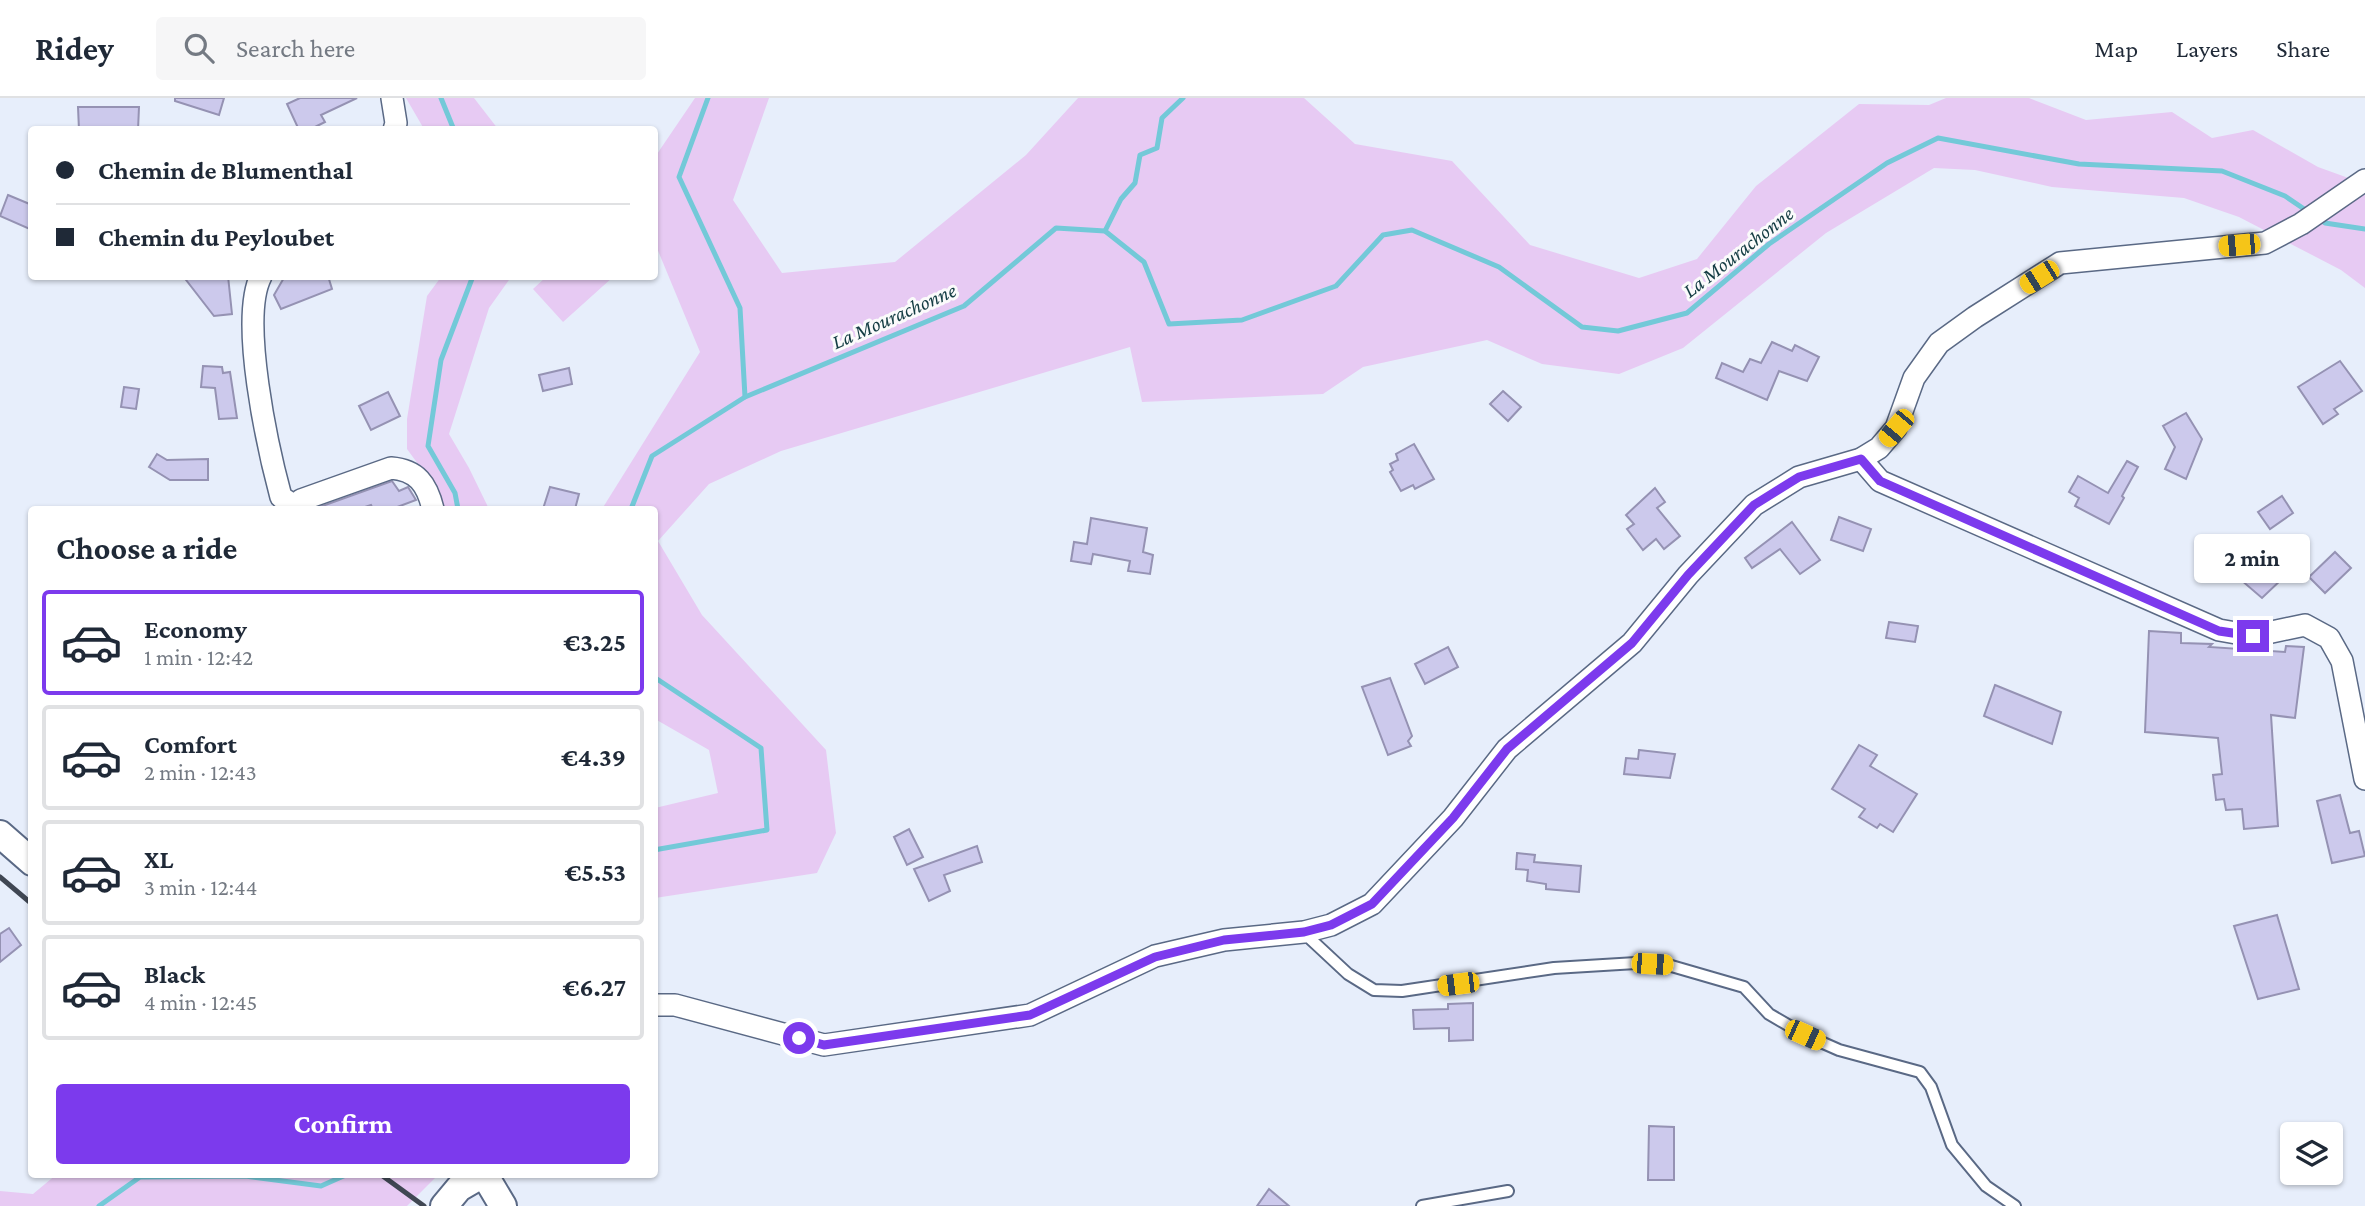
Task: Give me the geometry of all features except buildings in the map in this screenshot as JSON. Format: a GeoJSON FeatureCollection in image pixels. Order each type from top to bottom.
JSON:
{"type":"FeatureCollection","features":[{"type":"Feature","properties":{"kind":"street"},"geometry":{"type":"LineString","coordinates":[[392,98],[395,126]]}},
{"type":"Feature","properties":{"kind":"street"},"geometry":{"type":"LineString","coordinates":[[658,1005],[675,1005],[824,1045],[1030,1015],[1155,957],[1224,940],[1304,932],[1331,925],[1372,904],[1453,818],[1507,749],[1632,643],[1688,575],[1754,505],[1799,477],[1861,459],[1879,448],[1896,428],[1914,378],[1939,343],[2060,263],[2265,243],[2301,225],[2365,180]]}},
{"type":"Feature","properties":{"kind":"street"},"geometry":{"type":"LineString","coordinates":[[260,280],[252,313],[268,447],[281,497],[292,506]]}},
{"type":"Feature","properties":{"kind":"street"},"geometry":{"type":"LineString","coordinates":[[1861,459],[1880,481],[2219,631],[2253,636],[2305,625],[2329,638],[2342,661],[2365,779]]}},
{"type":"Feature","properties":{"kind":"street"},"geometry":{"type":"LineString","coordinates":[[296,506],[301,500],[391,468],[406,469],[419,476],[432,506]]}},
{"type":"Feature","properties":{"kind":"street"},"geometry":{"type":"LineString","coordinates":[[0,834],[28,858]]}},
{"type":"Feature","properties":{"kind":"street"},"geometry":{"type":"LineString","coordinates":[[444,1206],[459,1188],[476,1178]]}},
{"type":"Feature","properties":{"kind":"street"},"geometry":{"type":"LineString","coordinates":[[486,1178],[503,1206]]}},
{"type":"Feature","properties":{"kind":"lane"},"geometry":{"type":"LineString","coordinates":[[1304,932],[1348,974],[1374,990],[1402,991],[1554,968],[1636,963],[1668,965],[1744,988],[1769,1014],[1805,1035],[1839,1050],[1920,1072],[1931,1087],[1952,1145],[1986,1186],[2015,1206]]}},
{"type":"Feature","properties":{"kind":"lane"},"geometry":{"type":"LineString","coordinates":[[1422,1206],[1508,1191]]}},
{"type":"Feature","properties":{"kind":"shaded area"},"geometry":{"type":"Polygon","coordinates":[[[406,98],[474,98],[496,126],[422,126],[406,98]]]}},
{"type":"Feature","properties":{"kind":"shaded area"},"geometry":{"type":"Polygon","coordinates":[[[695,98],[769,98],[733,200],[782,273],[895,262],[1026,155],[1078,98],[1304,98],[1355,144],[1452,161],[1530,245],[1639,278],[1697,259],[1756,186],[1859,104],[1929,105],[1946,98],[2029,98],[2086,120],[2172,112],[2212,138],[2253,130],[2318,167],[2365,184],[2365,288],[2341,270],[2239,217],[2184,198],[2052,187],[1975,170],[1934,168],[1826,233],[1683,348],[1619,374],[1542,364],[1487,340],[1363,367],[1323,394],[1142,402],[1130,347],[781,451],[709,484],[658,541],[658,506],[604,506],[700,352],[658,251],[658,153],[695,98]]]}},
{"type":"Feature","properties":{"kind":"shaded area"},"geometry":{"type":"Polygon","coordinates":[[[439,280],[509,280],[489,308],[449,434],[488,506],[441,506],[432,483],[407,449],[407,419],[427,296],[439,280]]]}},
{"type":"Feature","properties":{"kind":"shaded area"},"geometry":{"type":"Polygon","coordinates":[[[543,280],[610,280],[563,322],[533,289],[543,280]]]}},
{"type":"Feature","properties":{"kind":"shaded area"},"geometry":{"type":"Polygon","coordinates":[[[658,541],[702,615],[826,750],[836,833],[817,873],[658,898],[658,807],[718,793],[709,750],[658,721],[658,541]]]}},
{"type":"Feature","properties":{"kind":"shaded area"},"geometry":{"type":"Polygon","coordinates":[[[52,1178],[435,1178],[407,1206],[0,1206],[0,1191],[33,1194],[52,1178]]]}},
{"type":"Feature","properties":{"kind":"waterway"},"geometry":{"type":"LineString","coordinates":[[441,98],[452,126]]}},
{"type":"Feature","properties":{"kind":"waterway"},"geometry":{"type":"LineString","coordinates":[[708,98],[679,177],[740,308],[745,397]]}},
{"type":"Feature","properties":{"kind":"waterway"},"geometry":{"type":"LineString","coordinates":[[1105,231],[1121,199],[1135,183],[1140,155],[1157,148],[1162,118],[1183,98]]}},
{"type":"Feature","properties":{"kind":"waterway","name":"La Mourachonne"},"geometry":{"type":"LineString","coordinates":[[632,506],[652,456],[745,397],[964,306],[1056,228],[1105,231],[1144,262],[1169,324],[1242,320],[1336,286],[1383,235],[1412,230],[1499,267],[1582,327],[1618,331],[1687,313],[1769,244],[1887,163],[1938,138],[2079,164],[2222,171],[2285,196],[2310,213]]}},
{"type":"Feature","properties":{"kind":"waterway","name":"La Mourachonne"},"geometry":{"type":"LineString","coordinates":[[2318,218],[2325,223],[2365,229]]}},
{"type":"Feature","properties":{"kind":"waterway"},"geometry":{"type":"LineString","coordinates":[[457,506],[455,493],[428,446],[441,360],[471,280]]}},
{"type":"Feature","properties":{"kind":"waterway","name":"La Mourachonne"},"geometry":{"type":"LineString","coordinates":[[658,680],[761,748],[767,830],[658,849]]}},
{"type":"Feature","properties":{"kind":"waterway","name":"La Mourachonne"},"geometry":{"type":"LineString","coordinates":[[99,1206],[139,1178]]}},
{"type":"Feature","properties":{"kind":"waterway","name":"La Mourachonne"},"geometry":{"type":"LineString","coordinates":[[260,1178],[321,1186],[339,1178]]}},
{"type":"Feature","properties":{"kind":"railway"},"geometry":{"type":"LineString","coordinates":[[0,877],[28,901]]}},
{"type":"Feature","properties":{"kind":"railway"},"geometry":{"type":"LineString","coordinates":[[386,1178],[424,1206]]}},
{"type":"Feature","properties":{"kind":"route"},"geometry":{"type":"LineString","coordinates":[[799,1038],[824,1045],[1030,1015],[1155,957],[1224,940],[1304,932],[1331,925],[1372,904],[1453,818],[1507,749],[1632,643],[1688,575],[1754,505],[1799,477],[1861,459],[1880,481],[2072,568],[2219,631],[2253,636]]}}]}
